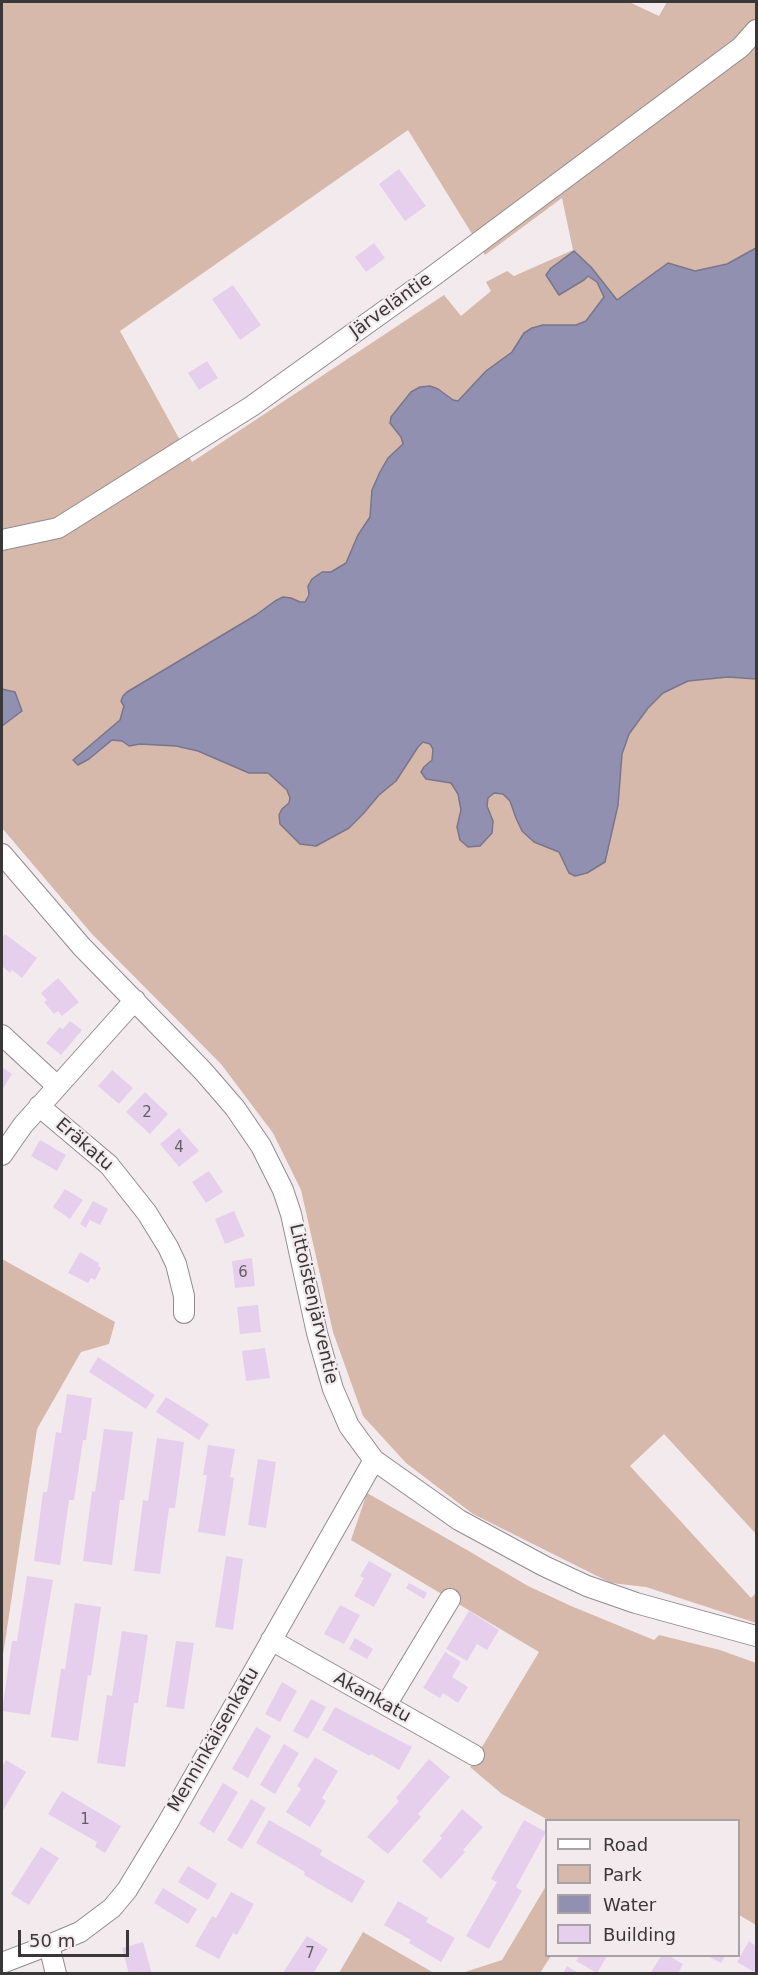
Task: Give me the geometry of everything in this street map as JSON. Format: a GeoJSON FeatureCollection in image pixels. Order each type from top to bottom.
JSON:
{"type":"FeatureCollection","features":[{"type":"Feature","properties":{"kind":"street","name":"Järveläntie"},"geometry":{"type":"LineString","coordinates":[[2,540],[58,528],[252,406],[436,274],[741,47],[756,30]]}},
{"type":"Feature","properties":{"kind":"street","name":"Littoistenjärventie"},"geometry":{"type":"LineString","coordinates":[[2,854],[82,947],[221,1090],[249,1127],[284,1190],[317,1333],[333,1389],[349,1426],[374,1460],[459,1520],[565,1576],[636,1603],[756,1636]]}},
{"type":"Feature","properties":{"kind":"street","name":"Eräkatu"},"geometry":{"type":"LineString","coordinates":[[135,1000],[39,1106],[108,1165],[141,1205],[163,1238],[176,1264],[184,1296],[184,1313]]}},
{"type":"Feature","properties":{"kind":"street"},"geometry":{"type":"LineString","coordinates":[[2,1035],[57,1086]]}},
{"type":"Feature","properties":{"kind":"street"},"geometry":{"type":"LineString","coordinates":[[2,1155],[39,1106]]}},
{"type":"Feature","properties":{"kind":"street","name":"Menninkäisenkatu"},"geometry":{"type":"LineString","coordinates":[[2,1962],[49,1946],[93,1924],[112,1908],[126,1890],[167,1824],[374,1460]]}},
{"type":"Feature","properties":{"kind":"street"},"geometry":{"type":"LineString","coordinates":[[386,1705],[450,1599]]}},
{"type":"Feature","properties":{"kind":"street","name":"Akankatu"},"geometry":{"type":"LineString","coordinates":[[271,1640],[474,1755]]}},
{"type":"Feature","properties":{"kind":"street"},"geometry":{"type":"LineString","coordinates":[[49,1946],[56,1974]]}},
{"type":"Feature","properties":{"kind":"green space"},"geometry":{"type":"Polygon","coordinates":[[[2,2],[629,2],[659,16],[667,2],[756,2],[756,1534],[664,1434],[630,1466],[751,1598],[756,1593],[756,1623],[646,1587],[611,1583],[473,1514],[406,1463],[363,1416],[333,1332],[301,1190],[273,1133],[221,1064],[92,934],[2,828],[2,2]],[[408,130],[120,331],[192,462],[444,295],[461,316],[491,291],[486,282],[507,271],[514,276],[573,250],[562,198],[485,255],[408,130]]]}},
{"type":"Feature","properties":{"kind":"green space"},"geometry":{"type":"Polygon","coordinates":[[[2,1259],[115,1322],[109,1344],[81,1352],[37,1429],[2,1662],[2,1259]]]}},
{"type":"Feature","properties":{"kind":"green space"},"geometry":{"type":"Polygon","coordinates":[[[367,1493],[528,1586],[571,1606],[654,1640],[659,1635],[720,1650],[756,1663],[756,1925],[740,1916],[740,1819],[546,1819],[502,1794],[470,1767],[539,1652],[351,1540],[367,1493]]]}},
{"type":"Feature","properties":{"kind":"green space"},"geometry":{"type":"Polygon","coordinates":[[[545,1888],[545,1957],[550,1957],[540,1973],[462,1973],[502,1960],[545,1888]]]}},
{"type":"Feature","properties":{"kind":"green space"},"geometry":{"type":"Polygon","coordinates":[[[363,1932],[434,1973],[339,1973],[363,1932]]]}},
{"type":"Feature","properties":{"kind":"water"},"geometry":{"type":"Polygon","coordinates":[[[756,248],[756,679],[728,677],[688,681],[663,693],[648,708],[629,734],[622,754],[618,805],[605,862],[587,873],[575,876],[569,873],[559,852],[534,842],[522,831],[510,801],[503,794],[494,793],[488,798],[487,806],[493,821],[492,833],[480,846],[468,847],[460,840],[457,827],[461,810],[458,794],[451,783],[426,779],[421,772],[432,760],[433,749],[430,744],[423,742],[396,781],[379,795],[349,828],[316,846],[300,844],[280,824],[279,815],[289,803],[290,798],[287,790],[268,773],[249,773],[198,751],[176,746],[140,744],[129,746],[122,741],[112,740],[78,765],[73,760],[120,720],[124,706],[121,701],[127,692],[256,615],[275,601],[283,597],[305,602],[312,579],[322,572],[331,572],[346,563],[358,535],[370,517],[372,490],[380,472],[388,458],[403,444],[401,437],[390,423],[391,417],[411,392],[420,387],[430,386],[458,401],[486,371],[512,352],[524,333],[532,328],[543,325],[576,325],[586,321],[604,297],[597,282],[588,276],[559,295],[546,275],[551,268],[574,251],[591,267],[617,300],[668,263],[695,271],[727,264],[756,248]]]}},
{"type":"Feature","properties":{"kind":"water"},"geometry":{"type":"Polygon","coordinates":[[[2,689],[15,692],[22,711],[2,726],[2,689]]]}},
{"type":"Feature","properties":{"kind":"building"},"geometry":{"type":"Polygon","coordinates":[[[399,169],[426,206],[405,221],[379,184],[399,169]]]}},
{"type":"Feature","properties":{"kind":"building"},"geometry":{"type":"Polygon","coordinates":[[[374,243],[385,258],[366,272],[355,257],[374,243]]]}},
{"type":"Feature","properties":{"kind":"building"},"geometry":{"type":"Polygon","coordinates":[[[233,285],[261,325],[240,340],[212,299],[233,285]]]}},
{"type":"Feature","properties":{"kind":"building"},"geometry":{"type":"Polygon","coordinates":[[[207,361],[218,378],[199,390],[188,373],[207,361]]]}},
{"type":"Feature","properties":{"kind":"building"},"geometry":{"type":"Polygon","coordinates":[[[5,934],[37,958],[22,978],[12,970],[10,973],[2,966],[2,938],[5,934]]]}},
{"type":"Feature","properties":{"kind":"building"},"geometry":{"type":"Polygon","coordinates":[[[58,978],[79,1002],[62,1016],[58,1011],[54,1014],[44,1002],[47,1000],[41,993],[58,978]]]}},
{"type":"Feature","properties":{"kind":"building"},"geometry":{"type":"Polygon","coordinates":[[[70,1021],[82,1030],[61,1055],[46,1043],[60,1027],[63,1029],[70,1021]]]}},
{"type":"Feature","properties":{"kind":"building"},"geometry":{"type":"Polygon","coordinates":[[[2,1067],[12,1074],[2,1090],[2,1067]]]}},
{"type":"Feature","properties":{"kind":"building"},"geometry":{"type":"Polygon","coordinates":[[[112,1070],[133,1088],[119,1104],[98,1086],[112,1070]]]}},
{"type":"Feature","properties":{"kind":"building"},"geometry":{"type":"Polygon","coordinates":[[[145,1092],[168,1114],[150,1134],[126,1112],[145,1092]]]}},
{"type":"Feature","properties":{"kind":"building"},"geometry":{"type":"Polygon","coordinates":[[[179,1128],[199,1151],[179,1167],[160,1144],[179,1128]]]}},
{"type":"Feature","properties":{"kind":"building"},"geometry":{"type":"Polygon","coordinates":[[[40,1140],[66,1155],[57,1171],[31,1156],[40,1140]]]}},
{"type":"Feature","properties":{"kind":"building"},"geometry":{"type":"Polygon","coordinates":[[[209,1171],[223,1192],[206,1203],[192,1182],[209,1171]]]}},
{"type":"Feature","properties":{"kind":"building"},"geometry":{"type":"Polygon","coordinates":[[[65,1189],[83,1200],[70,1219],[53,1207],[65,1189]]]}},
{"type":"Feature","properties":{"kind":"building"},"geometry":{"type":"Polygon","coordinates":[[[93,1201],[108,1209],[100,1225],[90,1220],[86,1228],[80,1224],[93,1201]]]}},
{"type":"Feature","properties":{"kind":"building"},"geometry":{"type":"Polygon","coordinates":[[[234,1211],[245,1236],[225,1244],[215,1219],[234,1211]]]}},
{"type":"Feature","properties":{"kind":"building"},"geometry":{"type":"Polygon","coordinates":[[[80,1252],[99,1263],[98,1266],[101,1268],[95,1280],[91,1278],[88,1283],[68,1273],[80,1252]]]}},
{"type":"Feature","properties":{"kind":"building"},"geometry":{"type":"Polygon","coordinates":[[[252,1258],[255,1286],[235,1288],[232,1261],[252,1258]]]}},
{"type":"Feature","properties":{"kind":"building"},"geometry":{"type":"Polygon","coordinates":[[[258,1305],[261,1332],[240,1334],[237,1307],[258,1305]]]}},
{"type":"Feature","properties":{"kind":"building"},"geometry":{"type":"Polygon","coordinates":[[[265,1348],[270,1378],[246,1381],[242,1351],[265,1348]]]}},
{"type":"Feature","properties":{"kind":"building"},"geometry":{"type":"Polygon","coordinates":[[[98,1357],[155,1395],[146,1409],[89,1372],[98,1357]]]}},
{"type":"Feature","properties":{"kind":"building"},"geometry":{"type":"Polygon","coordinates":[[[67,1394],[92,1398],[74,1500],[69,1500],[60,1565],[34,1561],[43,1492],[47,1492],[56,1432],[61,1433],[67,1394]]]}},
{"type":"Feature","properties":{"kind":"building"},"geometry":{"type":"Polygon","coordinates":[[[166,1397],[209,1424],[199,1440],[156,1412],[166,1397]]]}},
{"type":"Feature","properties":{"kind":"building"},"geometry":{"type":"Polygon","coordinates":[[[104,1429],[133,1432],[124,1500],[120,1500],[112,1565],[83,1561],[92,1491],[95,1492],[104,1429]]]}},
{"type":"Feature","properties":{"kind":"building"},"geometry":{"type":"Polygon","coordinates":[[[157,1438],[184,1442],[175,1508],[169,1508],[160,1574],[134,1571],[143,1500],[148,1501],[157,1438]]]}},
{"type":"Feature","properties":{"kind":"building"},"geometry":{"type":"Polygon","coordinates":[[[208,1445],[235,1449],[230,1477],[234,1478],[225,1536],[198,1532],[207,1475],[203,1475],[208,1445]]]}},
{"type":"Feature","properties":{"kind":"building"},"geometry":{"type":"Polygon","coordinates":[[[258,1459],[276,1462],[266,1528],[248,1525],[258,1459]]]}},
{"type":"Feature","properties":{"kind":"building"},"geometry":{"type":"Polygon","coordinates":[[[226,1556],[243,1559],[233,1630],[215,1627],[226,1556]]]}},
{"type":"Feature","properties":{"kind":"building"},"geometry":{"type":"Polygon","coordinates":[[[369,1561],[392,1574],[374,1607],[354,1596],[364,1578],[360,1576],[369,1561]]]}},
{"type":"Feature","properties":{"kind":"building"},"geometry":{"type":"Polygon","coordinates":[[[27,1576],[53,1580],[30,1715],[2,1711],[12,1641],[17,1641],[27,1576]]]}},
{"type":"Feature","properties":{"kind":"building"},"geometry":{"type":"Polygon","coordinates":[[[409,1583],[427,1593],[424,1599],[406,1588],[409,1583]]]}},
{"type":"Feature","properties":{"kind":"building"},"geometry":{"type":"Polygon","coordinates":[[[75,1603],[101,1607],[91,1676],[88,1675],[78,1741],[51,1737],[61,1669],[65,1669],[75,1603]]]}},
{"type":"Feature","properties":{"kind":"building"},"geometry":{"type":"Polygon","coordinates":[[[340,1605],[360,1615],[344,1644],[324,1634],[340,1605]]]}},
{"type":"Feature","properties":{"kind":"building"},"geometry":{"type":"Polygon","coordinates":[[[469,1611],[499,1630],[487,1650],[477,1644],[467,1661],[446,1649],[469,1611]]]}},
{"type":"Feature","properties":{"kind":"building"},"geometry":{"type":"Polygon","coordinates":[[[122,1631],[148,1635],[138,1703],[134,1703],[125,1767],[97,1763],[107,1695],[112,1696],[122,1631]]]}},
{"type":"Feature","properties":{"kind":"building"},"geometry":{"type":"Polygon","coordinates":[[[355,1638],[373,1649],[367,1659],[349,1649],[355,1638]]]}},
{"type":"Feature","properties":{"kind":"building"},"geometry":{"type":"Polygon","coordinates":[[[176,1641],[194,1643],[184,1709],[166,1707],[176,1641]]]}},
{"type":"Feature","properties":{"kind":"building"},"geometry":{"type":"Polygon","coordinates":[[[445,1652],[461,1662],[452,1677],[468,1687],[458,1703],[443,1693],[440,1698],[423,1688],[445,1652]]]}},
{"type":"Feature","properties":{"kind":"building"},"geometry":{"type":"Polygon","coordinates":[[[282,1682],[297,1691],[280,1722],[265,1714],[282,1682]]]}},
{"type":"Feature","properties":{"kind":"building"},"geometry":{"type":"Polygon","coordinates":[[[311,1699],[326,1707],[308,1739],[293,1731],[311,1699]]]}},
{"type":"Feature","properties":{"kind":"building"},"geometry":{"type":"Polygon","coordinates":[[[335,1707],[412,1747],[399,1770],[322,1730],[335,1707]]]}},
{"type":"Feature","properties":{"kind":"building"},"geometry":{"type":"Polygon","coordinates":[[[256,1727],[271,1736],[248,1778],[232,1769],[256,1727]]]}},
{"type":"Feature","properties":{"kind":"building"},"geometry":{"type":"Polygon","coordinates":[[[284,1744],[299,1753],[275,1794],[260,1785],[284,1744]]]}},
{"type":"Feature","properties":{"kind":"building"},"geometry":{"type":"Polygon","coordinates":[[[315,1757],[338,1771],[322,1798],[326,1801],[310,1827],[286,1812],[301,1789],[297,1786],[315,1757]]]}},
{"type":"Feature","properties":{"kind":"building"},"geometry":{"type":"Polygon","coordinates":[[[429,1759],[450,1777],[418,1814],[421,1817],[388,1854],[367,1837],[399,1801],[396,1798],[429,1759]]]}},
{"type":"Feature","properties":{"kind":"building"},"geometry":{"type":"Polygon","coordinates":[[[6,1760],[26,1772],[2,1812],[2,1767],[6,1760]]]}},
{"type":"Feature","properties":{"kind":"building"},"geometry":{"type":"Polygon","coordinates":[[[223,1783],[238,1792],[214,1833],[199,1824],[223,1783]]]}},
{"type":"Feature","properties":{"kind":"building"},"geometry":{"type":"Polygon","coordinates":[[[62,1791],[121,1826],[105,1853],[95,1847],[97,1842],[48,1814],[62,1791]]]}},
{"type":"Feature","properties":{"kind":"building"},"geometry":{"type":"Polygon","coordinates":[[[251,1799],[266,1808],[242,1849],[227,1840],[251,1799]]]}},
{"type":"Feature","properties":{"kind":"building"},"geometry":{"type":"Polygon","coordinates":[[[462,1809],[483,1827],[441,1879],[422,1861],[442,1838],[440,1836],[462,1809]]]}},
{"type":"Feature","properties":{"kind":"building"},"geometry":{"type":"Polygon","coordinates":[[[269,1820],[322,1850],[320,1855],[365,1881],[352,1903],[256,1843],[269,1820]]]}},
{"type":"Feature","properties":{"kind":"building"},"geometry":{"type":"Polygon","coordinates":[[[524,1820],[545,1831],[516,1887],[522,1891],[489,1949],[466,1936],[497,1882],[491,1879],[524,1820]]]}},
{"type":"Feature","properties":{"kind":"building"},"geometry":{"type":"Polygon","coordinates":[[[41,1847],[59,1858],[29,1905],[11,1894],[41,1847]]]}},
{"type":"Feature","properties":{"kind":"building"},"geometry":{"type":"Polygon","coordinates":[[[188,1866],[217,1884],[208,1900],[178,1882],[188,1866]]]}},
{"type":"Feature","properties":{"kind":"building"},"geometry":{"type":"Polygon","coordinates":[[[163,1888],[197,1909],[188,1924],[154,1903],[163,1888]]]}},
{"type":"Feature","properties":{"kind":"building"},"geometry":{"type":"Polygon","coordinates":[[[231,1892],[254,1904],[237,1935],[233,1933],[219,1959],[195,1946],[212,1916],[216,1918],[231,1892]]]}},
{"type":"Feature","properties":{"kind":"building"},"geometry":{"type":"Polygon","coordinates":[[[398,1901],[428,1918],[426,1922],[455,1938],[441,1962],[409,1943],[411,1940],[384,1925],[398,1901]]]}},
{"type":"Feature","properties":{"kind":"building"},"geometry":{"type":"Polygon","coordinates":[[[307,1936],[328,1949],[313,1974],[282,1974],[307,1936]]]}},
{"type":"Feature","properties":{"kind":"building"},"geometry":{"type":"Polygon","coordinates":[[[749,1941],[756,1946],[756,1973],[737,1962],[749,1941]]]}},
{"type":"Feature","properties":{"kind":"building"},"geometry":{"type":"Polygon","coordinates":[[[143,1942],[152,1974],[129,1974],[122,1948],[143,1942]]]}},
{"type":"Feature","properties":{"kind":"building"},"geometry":{"type":"Polygon","coordinates":[[[578,1957],[606,1957],[597,1973],[576,1961],[578,1957]]]}},
{"type":"Feature","properties":{"kind":"building"},"geometry":{"type":"Polygon","coordinates":[[[660,1957],[671,1957],[683,1964],[678,1974],[650,1974],[660,1957]]]}},
{"type":"Feature","properties":{"kind":"building"},"geometry":{"type":"Polygon","coordinates":[[[710,1957],[724,1957],[721,1963],[710,1957]]]}},
{"type":"Feature","properties":{"kind":"building"},"geometry":{"type":"Polygon","coordinates":[[[567,1966],[580,1974],[563,1974],[567,1966]]]}}]}
